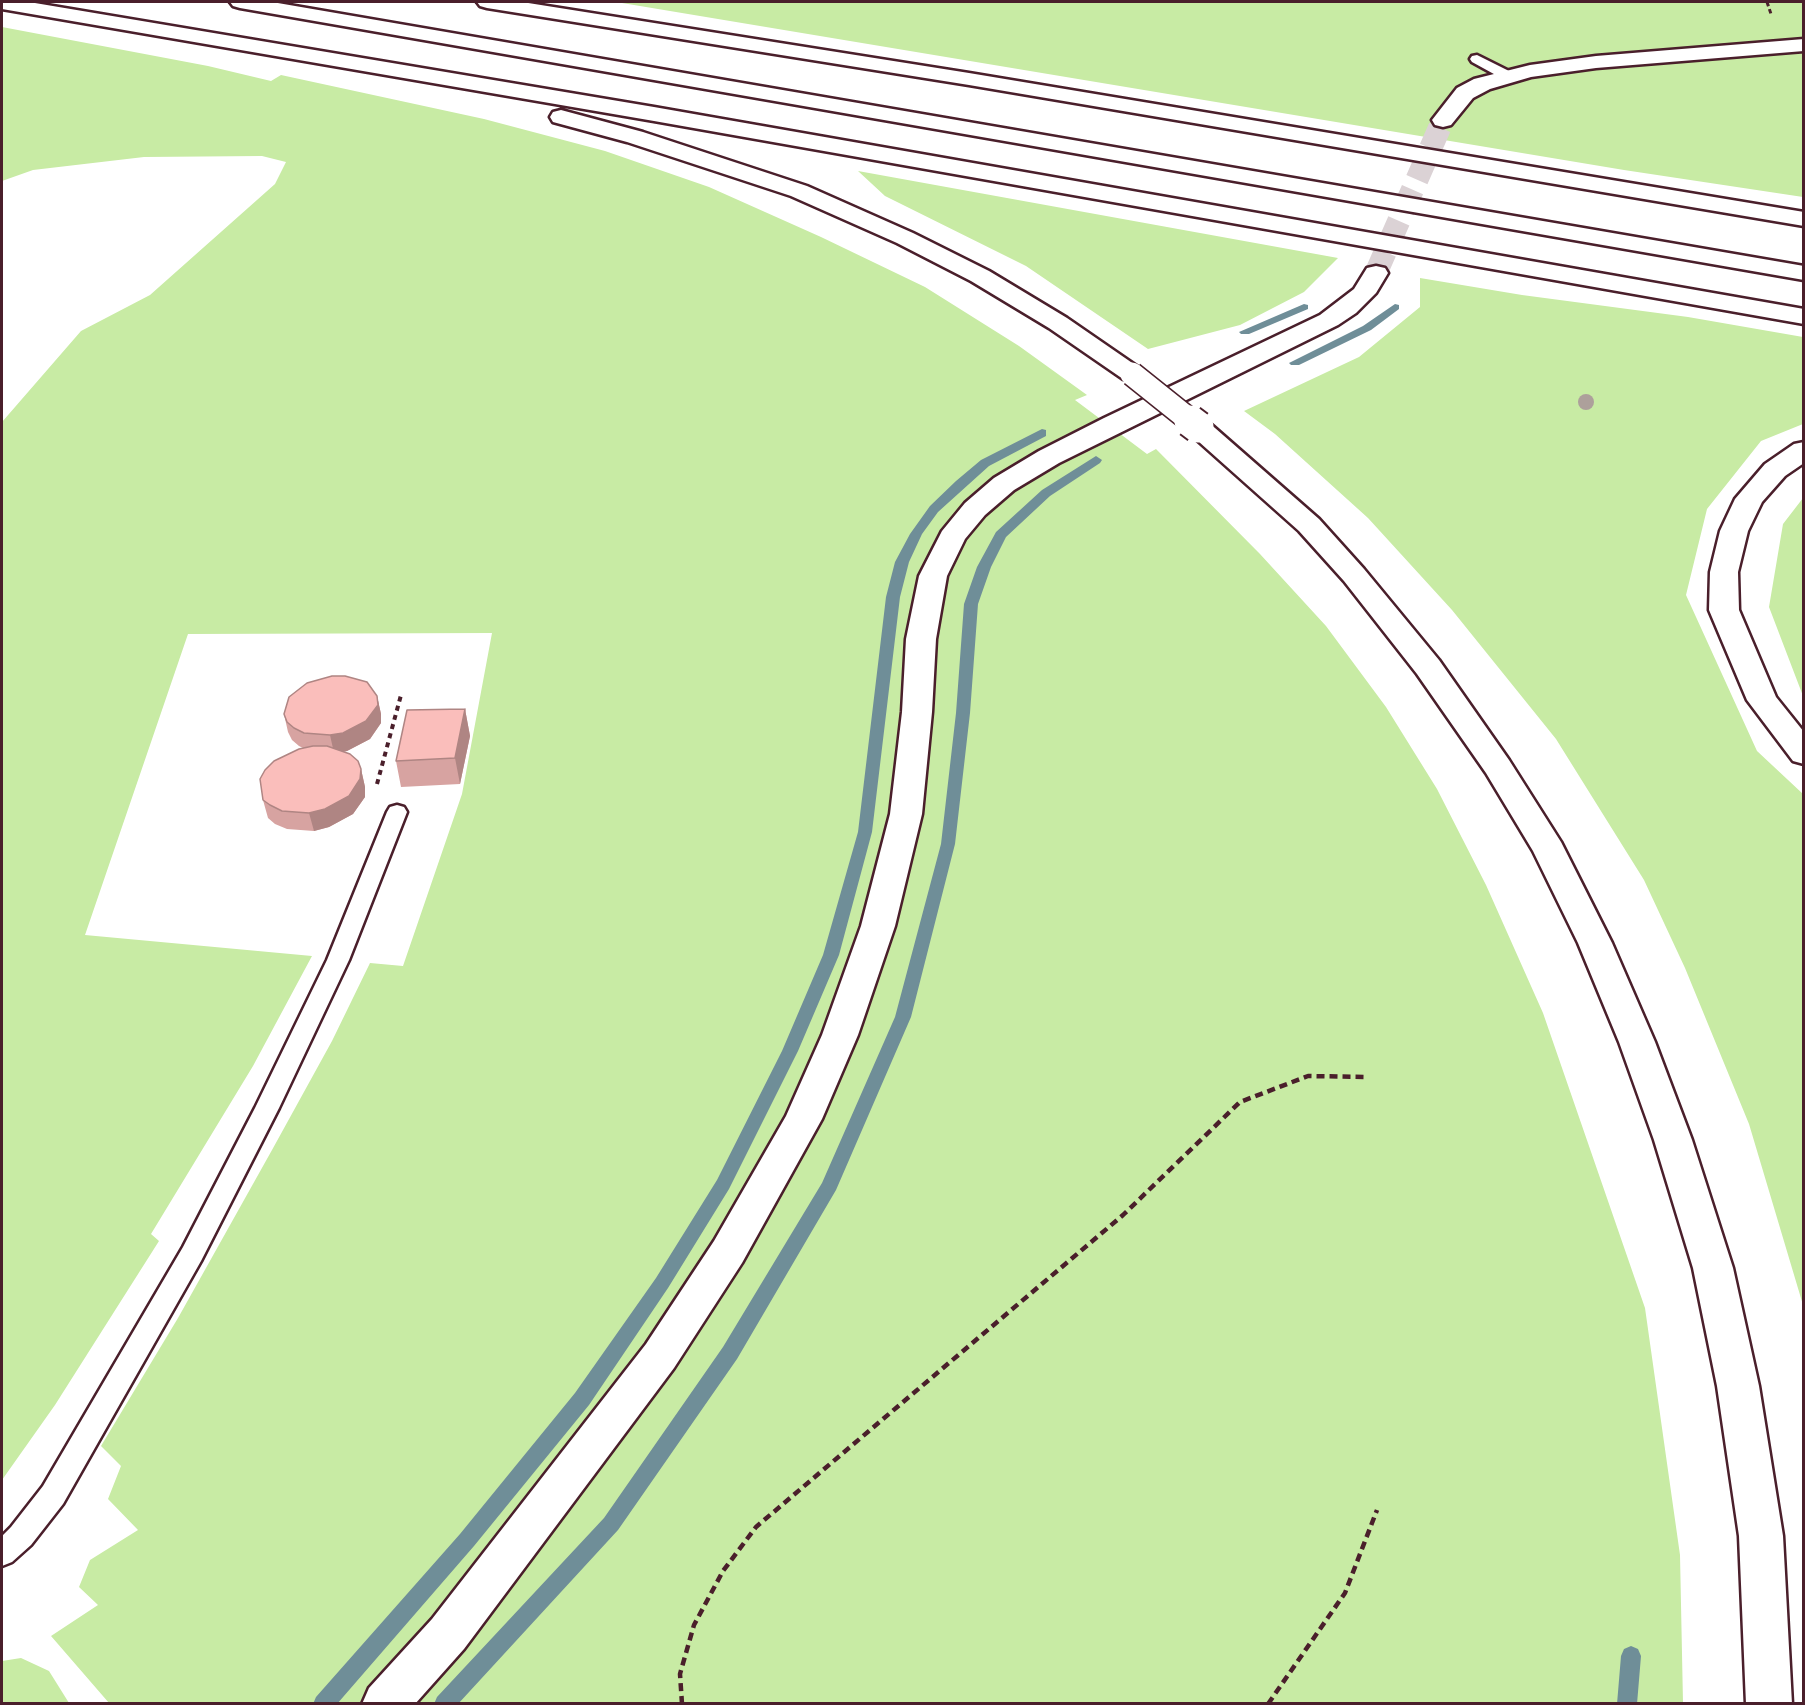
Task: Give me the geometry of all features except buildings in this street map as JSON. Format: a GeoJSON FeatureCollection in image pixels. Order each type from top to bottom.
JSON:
{"type":"FeatureCollection","features":[{"type":"Feature","properties":{"kind":"highway"},"geometry":{"type":"LineString","coordinates":[[240,2],[1803,273]]}},
{"type":"Feature","properties":{"kind":"highway"},"geometry":{"type":"LineString","coordinates":[[487,2],[1016,86],[1803,219]]}},
{"type":"Feature","properties":{"kind":"highway"},"geometry":{"type":"LineString","coordinates":[[2,3],[654,114],[1803,318]]}},
{"type":"Feature","properties":{"kind":"highway"},"geometry":{"type":"LineString","coordinates":[[151,30],[545,112],[635,137],[799,191],[905,238],[980,276],[1058,322],[1132,374],[1198,426],[1309,525],[1354,575],[1428,667],[1498,767],[1549,850],[1595,943],[1636,1042],[1673,1140],[1713,1268],[1738,1386],[1761,1536],[1769,1704]]}},
{"type":"Feature","properties":{"kind":"highway"},"geometry":{"type":"LineString","coordinates":[[1443,120],[1465,93],[1482,84],[1530,71],[1596,62],[1803,45]]}},
{"type":"Feature","properties":{"kind":"highway"},"geometry":{"type":"LineString","coordinates":[[385,1704],[448,1634],[660,1356],[728,1252],[802,1119],[840,1035],[878,926],[906,814],[917,712],[921,639],[933,576],[952,537],[975,509],[1004,484],[1049,456],[1329,320],[1347,309],[1364,293],[1376,273]]}},
{"type":"Feature","properties":{"kind":"highway"},"geometry":{"type":"LineString","coordinates":[[1803,450],[1775,470],[1749,499],[1734,531],[1724,572],[1724,610],[1762,700],[1803,754]]}},
{"type":"Feature","properties":{"kind":"lane"},"geometry":{"type":"LineString","coordinates":[[1477,58],[1508,76]]}},
{"type":"Feature","properties":{"kind":"lane"},"geometry":{"type":"LineString","coordinates":[[2,1553],[21,1536],[53,1496],[192,1254],[267,1108],[333,970],[397,812]]}},
{"type":"Feature","properties":{"kind":"path"},"geometry":{"type":"LineString","coordinates":[[388,835],[369,815],[401,695]]}},
{"type":"Feature","properties":{"kind":"path"},"geometry":{"type":"LineString","coordinates":[[682,1704],[680,1674],[694,1625],[723,1570],[756,1527],[1123,1215],[1240,1102],[1308,1076],[1367,1077]]}},
{"type":"Feature","properties":{"kind":"path"},"geometry":{"type":"LineString","coordinates":[[1268,1704],[1345,1593],[1377,1510]]}},
{"type":"Feature","properties":{"kind":"green space"},"geometry":{"type":"Polygon","coordinates":[[[616,2],[1803,2],[1803,197],[1624,170],[616,2]]]}},
{"type":"Feature","properties":{"kind":"green space"},"geometry":{"type":"Polygon","coordinates":[[[2,27],[208,66],[271,81],[281,75],[484,119],[605,151],[709,187],[925,287],[1019,346],[1087,395],[1075,400],[1147,454],[1156,449],[1260,554],[1326,626],[1386,707],[1437,789],[1486,885],[1543,1013],[1645,1308],[1680,1555],[1683,1703],[109,1703],[51,1636],[98,1605],[79,1587],[90,1560],[138,1530],[108,1499],[121,1466],[101,1446],[178,1318],[272,1150],[332,1041],[370,963],[403,966],[462,794],[492,633],[188,634],[85,935],[312,956],[253,1066],[151,1234],[159,1241],[55,1405],[2,1480],[2,422],[81,331],[150,295],[275,184],[286,162],[262,156],[144,157],[33,170],[2,181],[2,27]]]}},
{"type":"Feature","properties":{"kind":"green space"},"geometry":{"type":"Polygon","coordinates":[[[858,171],[1338,258],[1304,292],[1240,325],[1148,349],[1026,266],[885,196],[858,171]]]}},
{"type":"Feature","properties":{"kind":"green space"},"geometry":{"type":"Polygon","coordinates":[[[1420,278],[1522,295],[1688,317],[1803,337],[1803,424],[1761,441],[1707,509],[1686,595],[1757,751],[1803,794],[1803,1305],[1749,1124],[1685,968],[1644,880],[1556,739],[1452,610],[1368,518],[1275,434],[1244,411],[1359,357],[1420,307],[1420,278]]]}},
{"type":"Feature","properties":{"kind":"green space"},"geometry":{"type":"Polygon","coordinates":[[[1803,498],[1803,696],[1769,607],[1783,524],[1803,498]]]}},
{"type":"Feature","properties":{"kind":"green space"},"geometry":{"type":"Polygon","coordinates":[[[21,1658],[49,1671],[69,1703],[2,1703],[2,1661],[21,1658]]]}},
{"type":"Feature","properties":{"kind":"waterway"},"geometry":{"type":"LineString","coordinates":[[1245,332],[1304,307]]}},
{"type":"Feature","properties":{"kind":"waterway"},"geometry":{"type":"LineString","coordinates":[[1295,363],[1367,328],[1395,307]]}},
{"type":"Feature","properties":{"kind":"waterway"},"geometry":{"type":"LineString","coordinates":[[323,1704],[467,1540],[582,1399],[662,1283],[723,1184],[790,1051],[831,955],[865,832],[893,597],[902,562],[916,534],[934,509],[960,484],[985,463],[1042,433]]}},
{"type":"Feature","properties":{"kind":"waterway"},"geometry":{"type":"LineString","coordinates":[[444,1704],[611,1524],[730,1353],[830,1185],[903,1017],[948,844],[963,713],[971,604],[984,567],[1001,535],[1046,493],[1096,460]]}},
{"type":"Feature","properties":{"kind":"waterway"},"geometry":{"type":"LineString","coordinates":[[1627,1704],[1631,1656]]}},
{"type":"Feature","properties":{"kind":"tunnel"},"geometry":{"type":"LineString","coordinates":[[1376,273],[1443,120]]}}]}
